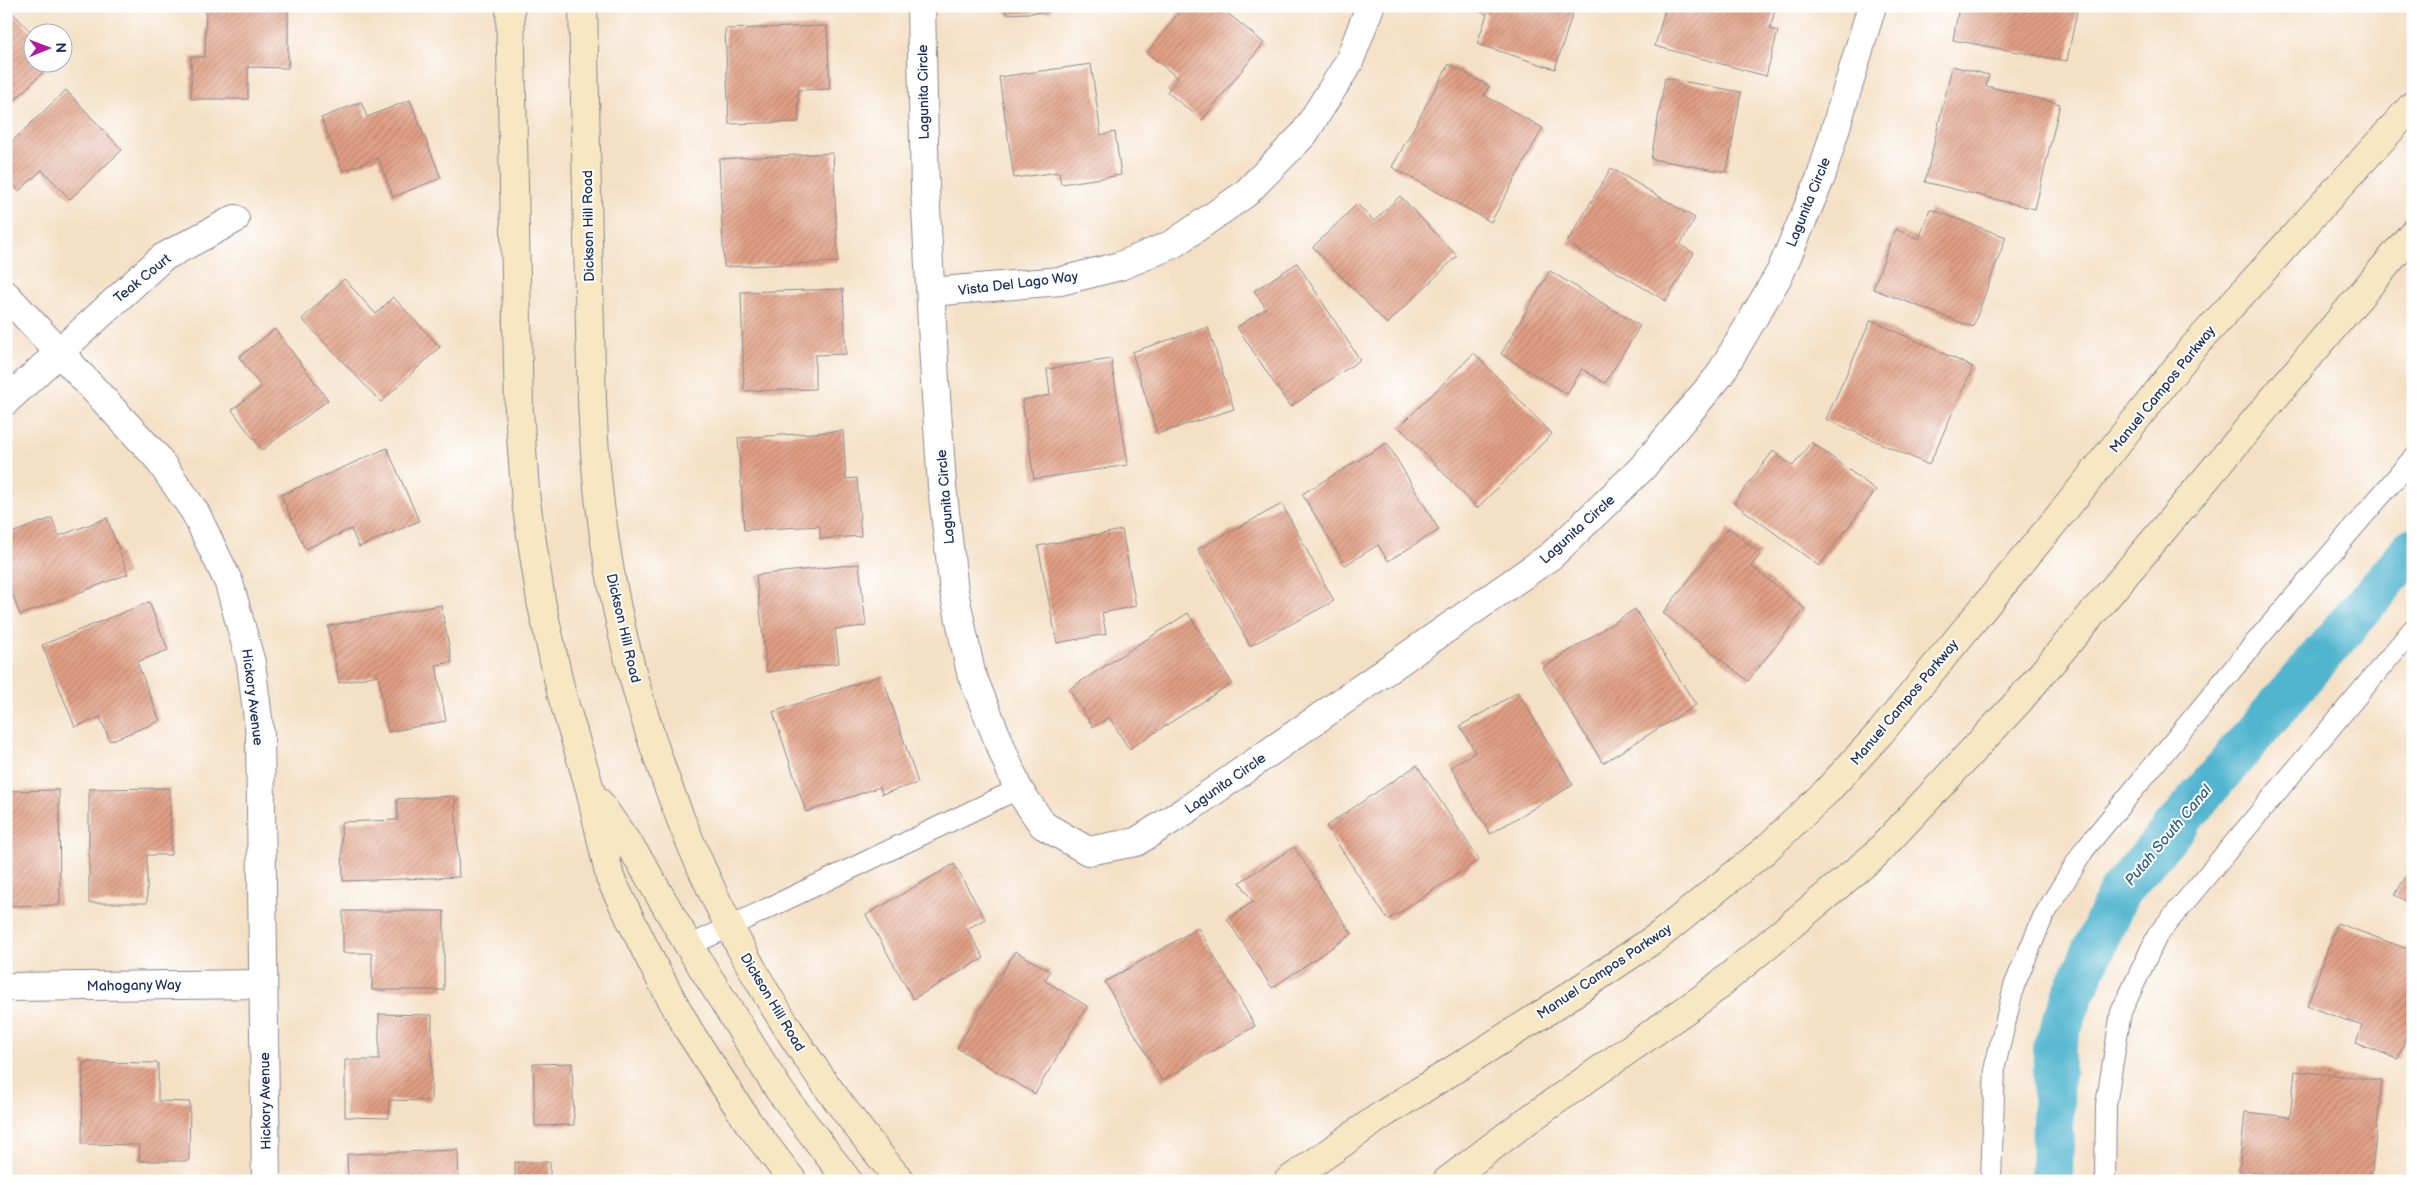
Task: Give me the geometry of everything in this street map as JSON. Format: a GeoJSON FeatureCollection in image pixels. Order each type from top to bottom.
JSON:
{"type":"FeatureCollection","features":[{"type":"Feature","properties":{"kind":"street"},"geometry":{"type":"LineString","coordinates":[[510,6],[519,411],[526,502],[541,601],[559,683],[590,790],[610,878],[689,1032],[742,1113],[793,1181]]}},
{"type":"Feature","properties":{"kind":"street","name":"Dickson Hill Road"},"geometry":{"type":"LineString","coordinates":[[583,6],[592,413],[598,496],[613,591],[660,764],[694,851],[730,927],[759,983],[814,1069],[885,1163],[901,1181]]}},
{"type":"Feature","properties":{"kind":"street","name":"Lagunita Circle"},"geometry":{"type":"LineString","coordinates":[[921,6],[925,189],[942,486],[954,592],[971,673],[1018,789],[1043,825],[1088,851],[1136,842],[1191,807],[1552,555],[1642,468],[1719,376],[1780,273],[1821,177],[1872,6]]}},
{"type":"Feature","properties":{"kind":"street","name":"Vista Del Lago Way"},"geometry":{"type":"LineString","coordinates":[[931,292],[990,289],[1061,280],[1120,266],[1173,244],[1245,194],[1304,134],[1349,62],[1370,6]]}},
{"type":"Feature","properties":{"kind":"street","name":"Manuel Campos Parkway"},"geometry":{"type":"LineString","coordinates":[[1288,1181],[1385,1113],[1547,1011],[1660,934],[1765,850],[1827,790],[1881,732],[2070,503],[2190,351],[2413,105]]}},
{"type":"Feature","properties":{"kind":"street","name":"Teak Court"},"geometry":{"type":"LineString","coordinates":[[6,402],[162,258],[235,219]]}},
{"type":"Feature","properties":{"kind":"street"},"geometry":{"type":"LineString","coordinates":[[1447,1181],[1521,1125],[1708,995],[1875,856],[2018,702],[2413,233]]}},
{"type":"Feature","properties":{"kind":"street","name":"Hickory Avenue"},"geometry":{"type":"LineString","coordinates":[[6,295],[156,456],[195,512],[229,582],[251,663],[260,735],[266,1181]]}},
{"type":"Feature","properties":{"kind":"street"},"geometry":{"type":"LineString","coordinates":[[590,790],[640,861],[688,946],[779,1090],[848,1181]]}},
{"type":"Feature","properties":{"kind":"street","name":"Mahogany Way"},"geometry":{"type":"LineString","coordinates":[[6,987],[262,984]]}},
{"type":"Feature","properties":{"kind":"lane"},"geometry":{"type":"LineString","coordinates":[[1991,1181],[1995,1066],[2014,986],[2043,917],[2084,850],[2258,639],[2413,458]]}},
{"type":"Feature","properties":{"kind":"lane"},"geometry":{"type":"LineString","coordinates":[[2105,1181],[2106,1105],[2121,1012],[2158,934],[2413,629]]}},
{"type":"Feature","properties":{"kind":"lane"},"geometry":{"type":"LineString","coordinates":[[688,946],[1018,789]]}},
{"type":"Feature","properties":{"kind":"building"},"geometry":{"type":"Polygon","coordinates":[[[6,6],[22,23],[22,72],[43,72],[6,109],[6,6]]]}},
{"type":"Feature","properties":{"kind":"building"},"geometry":{"type":"Polygon","coordinates":[[[206,6],[288,6],[288,68],[248,67],[248,99],[191,99],[191,57],[205,57],[206,6]]]}},
{"type":"Feature","properties":{"kind":"building"},"geometry":{"type":"Polygon","coordinates":[[[1006,6],[1051,6],[1051,12],[1006,14],[1006,6]]]}},
{"type":"Feature","properties":{"kind":"building"},"geometry":{"type":"Polygon","coordinates":[[[1184,6],[1219,6],[1264,43],[1202,120],[1167,92],[1178,78],[1147,53],[1184,6]]]}},
{"type":"Feature","properties":{"kind":"building"},"geometry":{"type":"Polygon","coordinates":[[[1575,6],[1555,69],[1477,44],[1487,14],[1466,7],[1575,6]]]}},
{"type":"Feature","properties":{"kind":"building"},"geometry":{"type":"Polygon","coordinates":[[[1666,6],[1776,6],[1770,29],[1778,31],[1766,76],[1655,46],[1666,6]]]}},
{"type":"Feature","properties":{"kind":"building"},"geometry":{"type":"Polygon","coordinates":[[[1959,6],[2078,6],[2067,61],[1953,40],[1959,6]]]}},
{"type":"Feature","properties":{"kind":"building"},"geometry":{"type":"Polygon","coordinates":[[[827,26],[830,89],[798,90],[799,122],[729,124],[725,29],[827,26]]]}},
{"type":"Feature","properties":{"kind":"building"},"geometry":{"type":"Polygon","coordinates":[[[1091,64],[1101,135],[1115,132],[1121,175],[1061,184],[1059,172],[1014,178],[999,77],[1091,64]]]}},
{"type":"Feature","properties":{"kind":"building"},"geometry":{"type":"Polygon","coordinates":[[[1449,64],[1489,86],[1484,95],[1543,128],[1491,222],[1392,167],[1449,64]]]}},
{"type":"Feature","properties":{"kind":"building"},"geometry":{"type":"Polygon","coordinates":[[[1952,66],[1989,75],[1986,86],[2060,104],[2035,209],[1925,182],[1952,66]]]}},
{"type":"Feature","properties":{"kind":"building"},"geometry":{"type":"Polygon","coordinates":[[[1665,78],[1741,92],[1727,172],[1651,159],[1665,78]]]}},
{"type":"Feature","properties":{"kind":"building"},"geometry":{"type":"Polygon","coordinates":[[[66,90],[122,150],[70,199],[42,170],[19,191],[6,177],[6,147],[66,90]]]}},
{"type":"Feature","properties":{"kind":"building"},"geometry":{"type":"Polygon","coordinates":[[[410,100],[441,178],[393,197],[378,158],[343,171],[321,118],[361,102],[367,117],[410,100]]]}},
{"type":"Feature","properties":{"kind":"building"},"geometry":{"type":"Polygon","coordinates":[[[833,153],[838,262],[724,267],[719,159],[833,153]]]}},
{"type":"Feature","properties":{"kind":"building"},"geometry":{"type":"Polygon","coordinates":[[[1611,168],[1695,218],[1680,245],[1694,253],[1666,301],[1567,243],[1611,168]]]}},
{"type":"Feature","properties":{"kind":"building"},"geometry":{"type":"Polygon","coordinates":[[[1400,196],[1457,256],[1387,324],[1313,247],[1357,204],[1374,221],[1400,196]]]}},
{"type":"Feature","properties":{"kind":"building"},"geometry":{"type":"Polygon","coordinates":[[[1930,209],[2006,237],[1973,327],[1873,289],[1895,229],[1919,239],[1930,209]]]}},
{"type":"Feature","properties":{"kind":"building"},"geometry":{"type":"Polygon","coordinates":[[[1297,263],[1360,360],[1290,407],[1237,327],[1266,308],[1254,291],[1297,263]]]}},
{"type":"Feature","properties":{"kind":"building"},"geometry":{"type":"Polygon","coordinates":[[[1550,271],[1640,326],[1605,383],[1582,369],[1567,394],[1501,354],[1550,271]]]}},
{"type":"Feature","properties":{"kind":"building"},"geometry":{"type":"Polygon","coordinates":[[[344,279],[376,314],[393,297],[440,347],[381,402],[302,319],[344,279]]]}},
{"type":"Feature","properties":{"kind":"building"},"geometry":{"type":"Polygon","coordinates":[[[843,289],[846,354],[815,355],[815,389],[744,391],[741,292],[843,289]]]}},
{"type":"Feature","properties":{"kind":"building"},"geometry":{"type":"Polygon","coordinates":[[[1871,320],[1973,367],[1929,465],[1826,419],[1871,320]]]}},
{"type":"Feature","properties":{"kind":"building"},"geometry":{"type":"Polygon","coordinates":[[[1208,327],[1234,409],[1157,434],[1132,352],[1208,327]]]}},
{"type":"Feature","properties":{"kind":"building"},"geometry":{"type":"Polygon","coordinates":[[[275,329],[328,400],[262,450],[232,410],[261,387],[239,357],[275,329]]]}},
{"type":"Feature","properties":{"kind":"building"},"geometry":{"type":"Polygon","coordinates":[[[1474,353],[1552,434],[1477,508],[1399,427],[1474,353]]]}},
{"type":"Feature","properties":{"kind":"building"},"geometry":{"type":"Polygon","coordinates":[[[1111,359],[1128,465],[1034,479],[1022,400],[1050,395],[1047,369],[1111,359]]]}},
{"type":"Feature","properties":{"kind":"building"},"geometry":{"type":"Polygon","coordinates":[[[843,431],[846,479],[857,478],[861,536],[820,539],[820,526],[744,530],[738,438],[843,431]]]}},
{"type":"Feature","properties":{"kind":"building"},"geometry":{"type":"Polygon","coordinates":[[[1811,442],[1876,490],[1819,566],[1734,503],[1773,451],[1793,466],[1811,442]]]}},
{"type":"Feature","properties":{"kind":"building"},"geometry":{"type":"Polygon","coordinates":[[[1387,443],[1439,530],[1388,561],[1378,545],[1345,565],[1302,494],[1387,443]]]}},
{"type":"Feature","properties":{"kind":"building"},"geometry":{"type":"Polygon","coordinates":[[[387,448],[419,521],[359,547],[351,529],[305,549],[281,495],[387,448]]]}},
{"type":"Feature","properties":{"kind":"building"},"geometry":{"type":"Polygon","coordinates":[[[1282,504],[1334,601],[1250,646],[1198,549],[1282,504]]]}},
{"type":"Feature","properties":{"kind":"building"},"geometry":{"type":"Polygon","coordinates":[[[52,518],[59,536],[107,518],[128,574],[20,615],[6,577],[6,535],[52,518]]]}},
{"type":"Feature","properties":{"kind":"building"},"geometry":{"type":"Polygon","coordinates":[[[1729,528],[1761,554],[1751,566],[1805,609],[1748,681],[1663,613],[1729,528]]]}},
{"type":"Feature","properties":{"kind":"building"},"geometry":{"type":"Polygon","coordinates":[[[1122,530],[1136,606],[1102,613],[1106,634],[1057,643],[1038,546],[1122,530]]]}},
{"type":"Feature","properties":{"kind":"building"},"geometry":{"type":"Polygon","coordinates":[[[859,564],[866,626],[835,629],[839,663],[767,672],[756,575],[859,564]]]}},
{"type":"Feature","properties":{"kind":"building"},"geometry":{"type":"Polygon","coordinates":[[[149,602],[168,650],[137,662],[160,721],[110,741],[100,717],[75,727],[42,645],[149,602]]]}},
{"type":"Feature","properties":{"kind":"building"},"geometry":{"type":"Polygon","coordinates":[[[441,605],[452,662],[436,665],[446,721],[388,732],[378,675],[339,683],[328,626],[441,605]]]}},
{"type":"Feature","properties":{"kind":"building"},"geometry":{"type":"Polygon","coordinates":[[[1635,609],[1696,705],[1603,763],[1543,668],[1635,609]]]}},
{"type":"Feature","properties":{"kind":"building"},"geometry":{"type":"Polygon","coordinates":[[[1188,613],[1232,683],[1129,749],[1109,717],[1093,727],[1069,689],[1188,613]]]}},
{"type":"Feature","properties":{"kind":"building"},"geometry":{"type":"Polygon","coordinates":[[[882,675],[918,783],[882,794],[880,787],[806,812],[773,712],[882,675]]]}},
{"type":"Feature","properties":{"kind":"building"},"geometry":{"type":"Polygon","coordinates":[[[1518,692],[1573,785],[1490,834],[1451,767],[1475,752],[1460,726],[1518,692]]]}},
{"type":"Feature","properties":{"kind":"building"},"geometry":{"type":"Polygon","coordinates":[[[1417,765],[1479,860],[1388,920],[1326,826],[1417,765]]]}},
{"type":"Feature","properties":{"kind":"building"},"geometry":{"type":"Polygon","coordinates":[[[170,788],[171,855],[147,855],[147,903],[89,903],[89,789],[170,788]]]}},
{"type":"Feature","properties":{"kind":"building"},"geometry":{"type":"Polygon","coordinates":[[[59,790],[60,905],[6,906],[6,791],[59,790]]]}},
{"type":"Feature","properties":{"kind":"building"},"geometry":{"type":"Polygon","coordinates":[[[455,796],[459,877],[343,881],[341,822],[398,820],[397,799],[455,796]]]}},
{"type":"Feature","properties":{"kind":"building"},"geometry":{"type":"Polygon","coordinates":[[[1294,847],[1352,934],[1272,988],[1227,919],[1253,902],[1240,882],[1294,847]]]}},
{"type":"Feature","properties":{"kind":"building"},"geometry":{"type":"Polygon","coordinates":[[[954,864],[985,919],[967,929],[984,958],[913,999],[866,915],[954,864]]]}},
{"type":"Feature","properties":{"kind":"building"},"geometry":{"type":"Polygon","coordinates":[[[2413,864],[2413,905],[2395,895],[2413,864]]]}},
{"type":"Feature","properties":{"kind":"building"},"geometry":{"type":"Polygon","coordinates":[[[343,911],[444,911],[444,990],[372,990],[372,953],[343,953],[343,911]]]}},
{"type":"Feature","properties":{"kind":"building"},"geometry":{"type":"Polygon","coordinates":[[[2337,923],[2413,951],[2413,1018],[2398,1059],[2356,1043],[2362,1026],[2307,1006],[2337,923]]]}},
{"type":"Feature","properties":{"kind":"building"},"geometry":{"type":"Polygon","coordinates":[[[1198,928],[1255,1026],[1162,1081],[1105,982],[1198,928]]]}},
{"type":"Feature","properties":{"kind":"building"},"geometry":{"type":"Polygon","coordinates":[[[1015,951],[1050,971],[1045,981],[1087,1006],[1035,1094],[957,1048],[1015,951]]]}},
{"type":"Feature","properties":{"kind":"building"},"geometry":{"type":"Polygon","coordinates":[[[379,1014],[432,1015],[431,1101],[389,1100],[389,1118],[345,1117],[345,1060],[379,1060],[379,1014]]]}},
{"type":"Feature","properties":{"kind":"building"},"geometry":{"type":"Polygon","coordinates":[[[83,1062],[158,1063],[158,1101],[190,1102],[189,1161],[139,1161],[140,1145],[82,1144],[83,1062]]]}},
{"type":"Feature","properties":{"kind":"building"},"geometry":{"type":"Polygon","coordinates":[[[572,1063],[574,1125],[535,1126],[533,1064],[572,1063]]]}},
{"type":"Feature","properties":{"kind":"building"},"geometry":{"type":"Polygon","coordinates":[[[2295,1071],[2382,1080],[2371,1181],[2335,1181],[2239,1171],[2245,1112],[2290,1117],[2295,1071]]]}},
{"type":"Feature","properties":{"kind":"building"},"geometry":{"type":"Polygon","coordinates":[[[458,1150],[459,1181],[348,1181],[347,1154],[458,1150]]]}},
{"type":"Feature","properties":{"kind":"building"},"geometry":{"type":"Polygon","coordinates":[[[515,1162],[550,1162],[550,1181],[515,1181],[515,1162]]]}},
{"type":"Feature","properties":{"kind":"waterway","name":"Putah South Canal"},"geometry":{"type":"LineString","coordinates":[[2052,1181],[2054,1047],[2072,997],[2119,892],[2413,548]]}}]}
